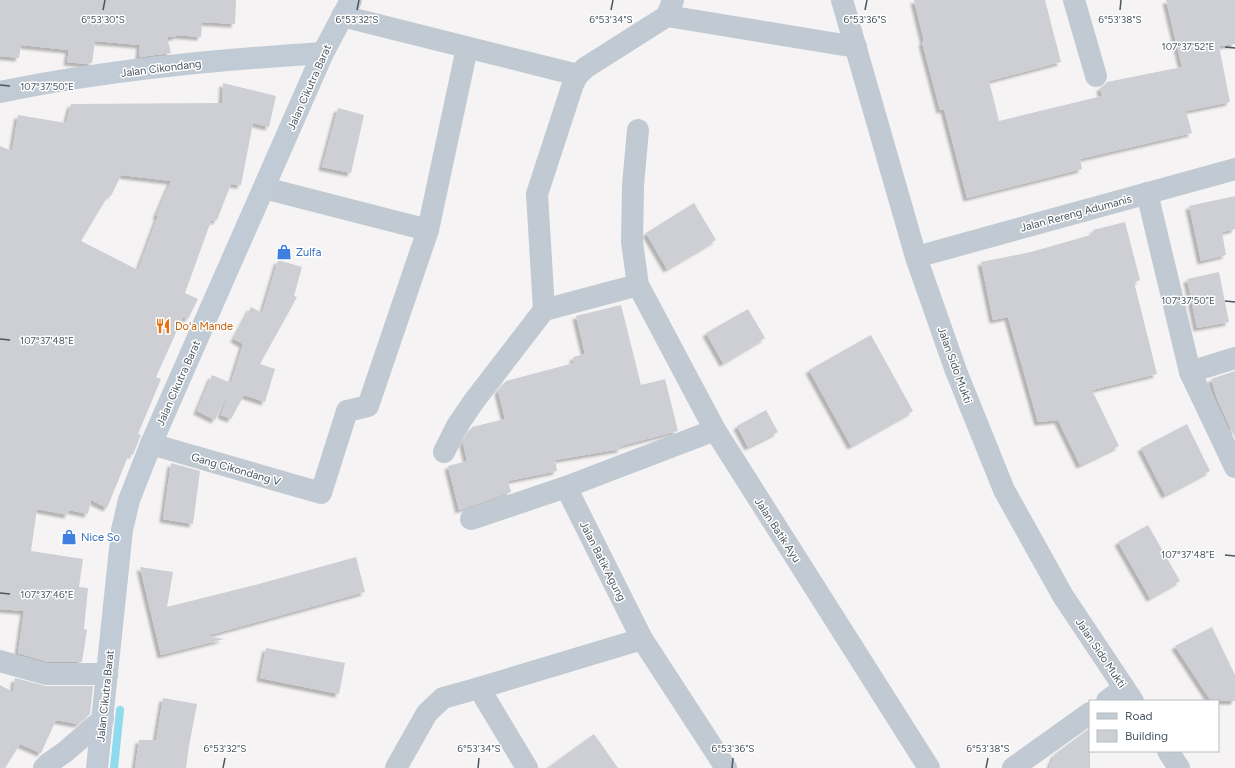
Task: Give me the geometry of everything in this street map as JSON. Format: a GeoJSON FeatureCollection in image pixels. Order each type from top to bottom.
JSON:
{"type":"FeatureCollection","features":[{"type":"Feature","properties":{"kind":"main road","name":"Jalan Cikutra Barat"},"geometry":{"type":"LineString","coordinates":[[97,768],[96,725],[107,674],[122,530],[129,500],[323,53],[346,8]]}},
{"type":"Feature","properties":{"kind":"main road","name":"Jalan Cikondang"},"geometry":{"type":"LineString","coordinates":[[0,92],[45,82],[172,65],[323,53]]}},
{"type":"Feature","properties":{"kind":"street","name":"Jalan Sido Mukti"},"geometry":{"type":"LineString","coordinates":[[842,0],[916,257],[956,371],[1004,490],[1063,596],[1129,695]]}},
{"type":"Feature","properties":{"kind":"street"},"geometry":{"type":"LineString","coordinates":[[1074,0],[1096,76]]}},
{"type":"Feature","properties":{"kind":"street"},"geometry":{"type":"LineString","coordinates":[[346,8],[467,48],[578,75]]}},
{"type":"Feature","properties":{"kind":"street"},"geometry":{"type":"LineString","coordinates":[[544,310],[537,194],[573,84],[578,75],[585,68],[670,8],[856,47]]}},
{"type":"Feature","properties":{"kind":"street"},"geometry":{"type":"LineString","coordinates":[[264,188],[428,230],[467,48]]}},
{"type":"Feature","properties":{"kind":"street"},"geometry":{"type":"LineString","coordinates":[[444,452],[474,401],[544,310],[638,285],[632,242],[632,186],[638,130]]}},
{"type":"Feature","properties":{"kind":"street","name":"Jalan Rereng Adumanis"},"geometry":{"type":"LineString","coordinates":[[916,257],[1235,169]]}},
{"type":"Feature","properties":{"kind":"street"},"geometry":{"type":"LineString","coordinates":[[1147,193],[1190,372],[1235,467]]}},
{"type":"Feature","properties":{"kind":"street","name":"Gang Cikondang V"},"geometry":{"type":"LineString","coordinates":[[152,444],[321,493],[347,411],[368,406],[428,230]]}},
{"type":"Feature","properties":{"kind":"street","name":"Jalan Batik Ayu"},"geometry":{"type":"LineString","coordinates":[[638,285],[715,430],[930,768]]}},
{"type":"Feature","properties":{"kind":"street"},"geometry":{"type":"LineString","coordinates":[[1190,372],[1235,358]]}},
{"type":"Feature","properties":{"kind":"street"},"geometry":{"type":"LineString","coordinates":[[471,519],[566,488],[715,430]]}},
{"type":"Feature","properties":{"kind":"street","name":"Jalan Batik Agung"},"geometry":{"type":"LineString","coordinates":[[566,488],[642,639],[726,768]]}},
{"type":"Feature","properties":{"kind":"street"},"geometry":{"type":"LineString","coordinates":[[396,768],[427,713],[443,698],[642,639]]}},
{"type":"Feature","properties":{"kind":"street"},"geometry":{"type":"LineString","coordinates":[[0,662],[46,674],[107,674]]}},
{"type":"Feature","properties":{"kind":"street"},"geometry":{"type":"LineString","coordinates":[[479,688],[527,768]]}},
{"type":"Feature","properties":{"kind":"street"},"geometry":{"type":"LineString","coordinates":[[1111,700],[1129,695]]}},
{"type":"Feature","properties":{"kind":"street"},"geometry":{"type":"LineString","coordinates":[[1013,768],[1089,714]]}},
{"type":"Feature","properties":{"kind":"street"},"geometry":{"type":"LineString","coordinates":[[44,768],[48,763],[65,752],[96,725]]}},
{"type":"Feature","properties":{"kind":"street"},"geometry":{"type":"LineString","coordinates":[[1169,752],[1180,768]]}},
{"type":"Feature","properties":{"kind":"building"},"geometry":{"type":"Polygon","coordinates":[[[0,0],[236,0],[235,24],[202,22],[201,37],[176,35],[176,37],[167,37],[171,53],[139,57],[140,45],[95,41],[92,63],[86,64],[67,62],[69,50],[21,45],[19,58],[0,56],[0,0]]]}},
{"type":"Feature","properties":{"kind":"building"},"geometry":{"type":"Polygon","coordinates":[[[914,0],[1045,0],[1061,62],[989,81],[999,121],[1102,96],[1100,88],[1107,82],[1182,67],[1166,0],[1235,0],[1235,44],[1219,46],[1230,102],[1186,111],[1192,133],[1080,159],[1082,169],[967,198],[944,109],[940,110],[922,42],[924,41],[914,0]]]}},
{"type":"Feature","properties":{"kind":"building"},"geometry":{"type":"Polygon","coordinates":[[[223,83],[276,96],[269,127],[253,123],[241,185],[231,184],[217,220],[211,221],[185,293],[198,299],[188,319],[183,317],[156,377],[161,379],[138,434],[141,435],[133,455],[129,454],[107,508],[91,500],[88,514],[69,510],[68,515],[37,509],[31,551],[83,559],[79,587],[88,588],[84,629],[87,630],[82,662],[48,662],[18,653],[24,611],[0,609],[0,146],[12,151],[18,115],[66,123],[71,104],[222,103],[223,83]],[[121,175],[111,196],[109,194],[81,241],[138,270],[158,216],[156,216],[171,181],[121,175]]]}},
{"type":"Feature","properties":{"kind":"building"},"geometry":{"type":"Polygon","coordinates":[[[338,108],[364,115],[351,173],[322,167],[338,108]]]}},
{"type":"Feature","properties":{"kind":"building"},"geometry":{"type":"Polygon","coordinates":[[[1235,196],[1235,229],[1222,232],[1226,255],[1201,261],[1189,206],[1235,196]]]}},
{"type":"Feature","properties":{"kind":"building"},"geometry":{"type":"Polygon","coordinates":[[[694,203],[716,240],[667,269],[646,233],[694,203]]]}},
{"type":"Feature","properties":{"kind":"building"},"geometry":{"type":"Polygon","coordinates":[[[1125,222],[1140,280],[1134,282],[1157,374],[1092,390],[1119,446],[1080,465],[1058,420],[1038,422],[1008,317],[993,320],[981,262],[1031,252],[1094,234],[1093,230],[1125,222]]]}},
{"type":"Feature","properties":{"kind":"building"},"geometry":{"type":"Polygon","coordinates":[[[278,260],[302,267],[294,296],[297,297],[260,364],[275,369],[265,402],[244,395],[231,419],[221,415],[229,390],[215,420],[197,411],[212,375],[231,383],[243,344],[234,339],[251,307],[262,313],[278,260]]]}},
{"type":"Feature","properties":{"kind":"building"},"geometry":{"type":"Polygon","coordinates":[[[1219,272],[1229,322],[1197,328],[1187,279],[1219,272]]]}},
{"type":"Feature","properties":{"kind":"building"},"geometry":{"type":"Polygon","coordinates":[[[621,305],[641,385],[665,379],[678,431],[620,446],[621,449],[555,460],[557,471],[508,481],[511,492],[459,510],[448,466],[467,461],[463,443],[472,427],[505,419],[498,391],[506,381],[574,363],[573,357],[585,354],[576,316],[621,305]]]}},
{"type":"Feature","properties":{"kind":"building"},"geometry":{"type":"Polygon","coordinates":[[[748,309],[765,338],[723,363],[706,333],[748,309]]]}},
{"type":"Feature","properties":{"kind":"building"},"geometry":{"type":"Polygon","coordinates":[[[871,335],[913,411],[851,446],[809,370],[871,335]]]}},
{"type":"Feature","properties":{"kind":"building"},"geometry":{"type":"Polygon","coordinates":[[[1235,371],[1235,438],[1218,401],[1211,379],[1235,371]]]}},
{"type":"Feature","properties":{"kind":"building"},"geometry":{"type":"Polygon","coordinates":[[[766,410],[778,432],[748,447],[737,426],[766,410]]]}},
{"type":"Feature","properties":{"kind":"building"},"geometry":{"type":"Polygon","coordinates":[[[1187,424],[1210,471],[1165,495],[1141,448],[1187,424]]]}},
{"type":"Feature","properties":{"kind":"building"},"geometry":{"type":"Polygon","coordinates":[[[171,463],[200,471],[193,524],[163,519],[171,463]]]}},
{"type":"Feature","properties":{"kind":"building"},"geometry":{"type":"Polygon","coordinates":[[[1148,525],[1180,581],[1150,598],[1118,542],[1148,525]]]}},
{"type":"Feature","properties":{"kind":"building"},"geometry":{"type":"Polygon","coordinates":[[[356,557],[365,592],[206,636],[224,639],[161,655],[140,567],[173,572],[167,607],[259,584],[356,557]]]}},
{"type":"Feature","properties":{"kind":"building"},"geometry":{"type":"Polygon","coordinates":[[[1212,627],[1235,675],[1235,701],[1210,700],[1175,646],[1212,627]]]}},
{"type":"Feature","properties":{"kind":"building"},"geometry":{"type":"Polygon","coordinates":[[[266,648],[345,663],[339,694],[260,678],[266,648]]]}},
{"type":"Feature","properties":{"kind":"building"},"geometry":{"type":"Polygon","coordinates":[[[15,678],[46,686],[93,686],[90,714],[78,724],[56,720],[41,753],[20,744],[5,768],[0,768],[0,685],[13,692],[15,678]]]}},
{"type":"Feature","properties":{"kind":"building"},"geometry":{"type":"Polygon","coordinates":[[[163,698],[197,704],[186,768],[135,768],[139,740],[156,740],[163,698]]]}},
{"type":"Feature","properties":{"kind":"building"},"geometry":{"type":"Polygon","coordinates":[[[1089,729],[1090,768],[1049,768],[1055,754],[1089,729]]]}},
{"type":"Feature","properties":{"kind":"building"},"geometry":{"type":"Polygon","coordinates":[[[594,734],[618,768],[547,768],[594,734]]]}},
{"type":"Feature","properties":{"kind":"waterway"},"geometry":{"type":"LineString","coordinates":[[114,768],[120,710]]}},
{"type":"Feature","properties":{"kind":"place","name":"Zulfa"},"geometry":{"type":"Point","coordinates":[284,252]}},
{"type":"Feature","properties":{"kind":"place","name":"Do'a Mande"},"geometry":{"type":"Point","coordinates":[163,326]}},
{"type":"Feature","properties":{"kind":"place","name":"Nice So"},"geometry":{"type":"Point","coordinates":[69,537]}}]}
